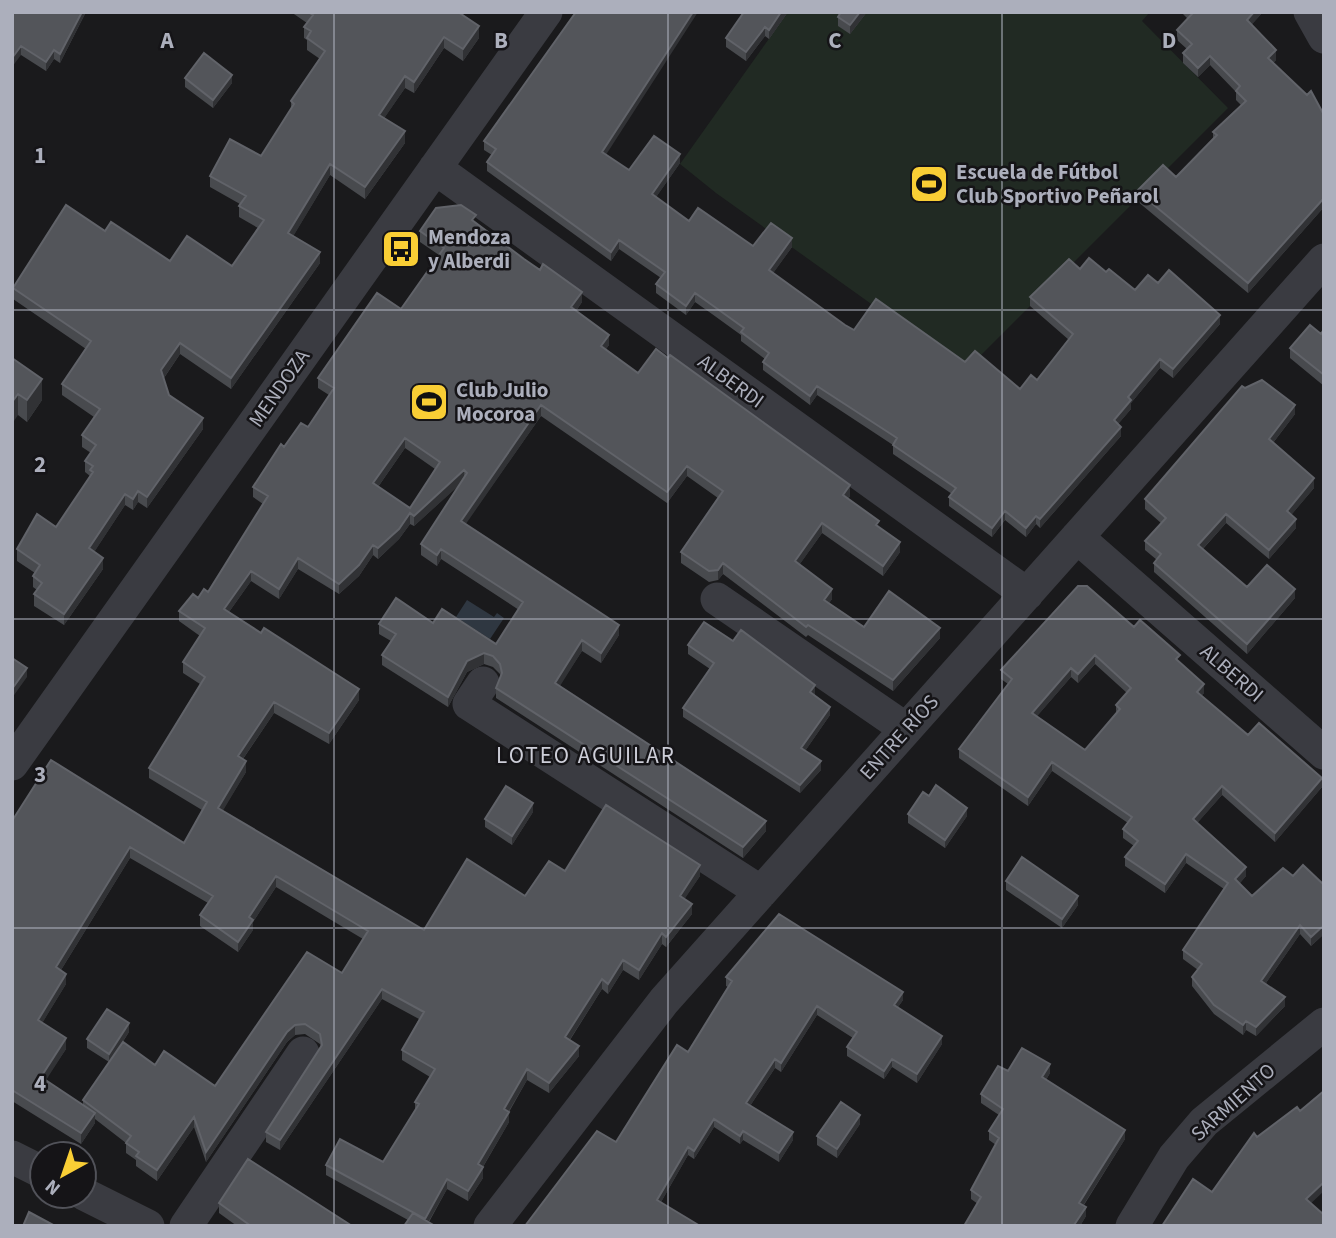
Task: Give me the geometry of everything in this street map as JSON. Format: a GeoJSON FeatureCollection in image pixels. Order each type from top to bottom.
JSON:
{"type":"FeatureCollection","features":[{"type":"Feature","properties":{"kind":"street","name":"MENDOZA"},"geometry":{"type":"LineString","coordinates":[[12,764],[546,12]]}},
{"type":"Feature","properties":{"kind":"street"},"geometry":{"type":"LineString","coordinates":[[1310,12],[1324,37]]}},
{"type":"Feature","properties":{"kind":"street","name":"ALBERDI"},"geometry":{"type":"LineString","coordinates":[[435,168],[1027,594]]}},
{"type":"Feature","properties":{"kind":"street","name":"ENTRE RÍOS"},"geometry":{"type":"LineString","coordinates":[[490,1226],[664,1000],[1324,260]]}},
{"type":"Feature","properties":{"kind":"street","name":"ALBERDI"},"geometry":{"type":"LineString","coordinates":[[1077,537],[1324,753]]}},
{"type":"Feature","properties":{"kind":"street"},"geometry":{"type":"LineString","coordinates":[[717,599],[906,729]]}},
{"type":"Feature","properties":{"kind":"street"},"geometry":{"type":"LineString","coordinates":[[483,684],[469,705],[761,892]]}},
{"type":"Feature","properties":{"kind":"street","name":"SARMIENTO"},"geometry":{"type":"LineString","coordinates":[[1132,1226],[1174,1157],[1204,1122],[1324,1024]]}},
{"type":"Feature","properties":{"kind":"street"},"geometry":{"type":"LineString","coordinates":[[186,1226],[303,1053]]}},
{"type":"Feature","properties":{"kind":"street"},"geometry":{"type":"LineString","coordinates":[[12,1157],[28,1165]]}},
{"type":"Feature","properties":{"kind":"street"},"geometry":{"type":"LineString","coordinates":[[98,1201],[148,1226]]}},
{"type":"Feature","properties":{"kind":"shaded area","name":"Escuela de Fútbol Club Sportivo Peñarol"},"geometry":{"type":"Polygon","coordinates":[[[788,12],[1150,12],[1142,21],[1228,108],[965,371],[716,193],[680,164],[788,12]]]}},
{"type":"Feature","properties":{"kind":"shaded area"},"geometry":{"type":"Polygon","coordinates":[[[467,600],[494,617],[497,613],[504,618],[490,639],[456,617],[467,600]]]}},
{"type":"Feature","properties":{"kind":"building"},"geometry":{"type":"Polygon","coordinates":[[[12,12],[82,12],[60,54],[54,50],[46,62],[21,46],[12,58],[12,12]]]}},
{"type":"Feature","properties":{"kind":"building"},"geometry":{"type":"Polygon","coordinates":[[[308,12],[458,12],[479,26],[463,49],[444,37],[414,82],[405,76],[379,115],[405,131],[365,187],[330,164],[288,233],[320,252],[231,378],[180,343],[161,370],[169,395],[203,418],[147,497],[138,491],[133,499],[125,494],[89,548],[103,558],[64,614],[34,594],[42,583],[33,576],[40,565],[17,549],[37,514],[56,527],[93,472],[90,470],[93,466],[85,461],[96,445],[82,435],[100,409],[62,384],[91,341],[13,288],[66,205],[105,231],[111,222],[170,261],[187,236],[232,266],[264,220],[239,206],[246,196],[210,176],[230,139],[261,156],[294,104],[291,101],[325,51],[307,38],[311,31],[304,27],[313,15],[308,12]]]}},
{"type":"Feature","properties":{"kind":"building"},"geometry":{"type":"Polygon","coordinates":[[[576,12],[693,12],[602,152],[629,170],[654,136],[680,154],[652,194],[689,221],[698,208],[753,246],[771,223],[792,238],[769,270],[854,330],[876,299],[965,362],[975,351],[1020,389],[1031,375],[1037,380],[1073,334],[1030,297],[1069,259],[1080,269],[1089,258],[1106,272],[1109,269],[1135,290],[1148,275],[1158,283],[1169,270],[1220,315],[1173,369],[1160,359],[1128,397],[1131,400],[1114,420],[1121,427],[1040,519],[1036,516],[1026,528],[1005,511],[992,528],[949,497],[956,488],[893,445],[897,438],[817,386],[810,396],[763,362],[769,353],[741,332],[744,328],[695,293],[686,306],[656,284],[665,272],[619,240],[611,252],[487,162],[496,149],[484,141],[576,12]]]}},
{"type":"Feature","properties":{"kind":"building"},"geometry":{"type":"Polygon","coordinates":[[[744,12],[781,12],[769,30],[765,27],[746,52],[726,38],[744,12]]]}},
{"type":"Feature","properties":{"kind":"building"},"geometry":{"type":"Polygon","coordinates":[[[841,12],[860,12],[850,25],[838,17],[841,12]]]}},
{"type":"Feature","properties":{"kind":"building"},"geometry":{"type":"Polygon","coordinates":[[[1190,12],[1254,12],[1247,20],[1276,50],[1268,58],[1307,95],[1311,91],[1324,115],[1324,198],[1248,283],[1137,191],[1163,165],[1176,177],[1217,135],[1213,132],[1246,101],[1236,91],[1240,86],[1210,56],[1198,68],[1183,53],[1192,44],[1177,30],[1192,14],[1190,12]]]}},
{"type":"Feature","properties":{"kind":"building"},"geometry":{"type":"Polygon","coordinates":[[[204,53],[232,75],[213,100],[185,78],[204,53]]]}},
{"type":"Feature","properties":{"kind":"building"},"geometry":{"type":"Polygon","coordinates":[[[461,205],[476,215],[472,220],[524,259],[540,270],[543,264],[582,292],[571,307],[609,335],[601,346],[638,373],[656,349],[668,358],[670,355],[850,485],[843,495],[879,521],[876,525],[900,542],[883,566],[822,523],[795,561],[832,589],[824,600],[864,627],[889,591],[940,628],[893,680],[808,625],[806,627],[723,563],[718,570],[709,571],[681,552],[723,491],[687,466],[667,492],[541,405],[461,521],[619,625],[601,653],[582,640],[555,683],[766,821],[743,847],[496,688],[502,673],[500,664],[493,656],[484,653],[467,661],[448,697],[382,655],[396,634],[379,624],[396,598],[433,623],[442,609],[496,644],[523,602],[441,549],[437,555],[421,544],[467,473],[464,470],[414,516],[410,513],[399,529],[378,548],[373,545],[359,565],[339,584],[298,558],[279,589],[251,571],[224,609],[261,633],[264,628],[359,689],[329,733],[274,702],[238,756],[246,761],[218,808],[424,930],[467,859],[525,896],[549,861],[565,871],[606,805],[700,865],[680,896],[692,904],[666,937],[662,933],[639,970],[623,960],[608,984],[602,979],[565,1037],[579,1046],[549,1083],[527,1069],[504,1109],[509,1112],[478,1164],[483,1167],[468,1191],[447,1179],[425,1219],[326,1165],[340,1139],[383,1162],[419,1104],[415,1102],[435,1069],[402,1050],[424,1012],[382,989],[280,1140],[266,1132],[322,1045],[320,1034],[305,1024],[295,1025],[287,1032],[206,1152],[194,1117],[157,1170],[136,1156],[139,1152],[126,1143],[131,1136],[83,1100],[123,1042],[155,1065],[164,1051],[215,1086],[307,952],[342,973],[368,931],[276,876],[249,917],[253,920],[238,942],[200,915],[213,896],[130,847],[56,967],[66,974],[38,1020],[66,1038],[41,1077],[95,1113],[81,1133],[12,1090],[12,821],[51,760],[184,843],[207,802],[149,768],[205,677],[183,662],[205,628],[179,611],[193,594],[198,598],[204,589],[208,592],[268,496],[253,487],[281,444],[284,447],[301,423],[308,427],[334,388],[318,378],[377,293],[401,309],[444,248],[420,231],[436,208],[461,205]],[[405,438],[373,483],[410,508],[440,462],[405,438]]]}},
{"type":"Feature","properties":{"kind":"building"},"geometry":{"type":"Polygon","coordinates":[[[1310,325],[1321,334],[1324,329],[1324,375],[1290,348],[1310,325]]]}},
{"type":"Feature","properties":{"kind":"building"},"geometry":{"type":"Polygon","coordinates":[[[12,358],[42,379],[27,400],[18,394],[12,402],[12,358]]]}},
{"type":"Feature","properties":{"kind":"building"},"geometry":{"type":"Polygon","coordinates":[[[1262,380],[1295,405],[1269,439],[1314,478],[1287,511],[1296,519],[1269,550],[1226,514],[1198,545],[1247,587],[1267,565],[1295,589],[1247,644],[1154,563],[1161,554],[1145,541],[1166,518],[1145,499],[1242,386],[1245,388],[1262,380]]]}},
{"type":"Feature","properties":{"kind":"building"},"geometry":{"type":"Polygon","coordinates":[[[1078,586],[1087,586],[1134,627],[1140,620],[1180,655],[1176,659],[1204,684],[1197,692],[1248,735],[1259,723],[1322,778],[1275,833],[1222,786],[1193,819],[1246,867],[1235,879],[1252,896],[1283,868],[1293,876],[1303,865],[1324,885],[1324,925],[1311,937],[1300,925],[1261,981],[1285,997],[1256,1027],[1246,1021],[1243,1025],[1214,1005],[1192,977],[1202,964],[1183,950],[1228,883],[1186,854],[1165,884],[1125,857],[1138,841],[1123,829],[1132,817],[1052,762],[1028,797],[959,749],[1012,679],[1001,670],[1078,586]],[[1095,655],[1078,674],[1071,668],[1032,713],[1085,750],[1120,709],[1116,705],[1131,688],[1095,655]]]}},
{"type":"Feature","properties":{"kind":"building"},"geometry":{"type":"Polygon","coordinates":[[[704,622],[733,641],[741,630],[815,685],[810,692],[830,707],[801,748],[821,761],[800,785],[683,708],[714,663],[688,645],[704,622]]]}},
{"type":"Feature","properties":{"kind":"building"},"geometry":{"type":"Polygon","coordinates":[[[12,658],[27,668],[12,689],[12,658]]]}},
{"type":"Feature","properties":{"kind":"building"},"geometry":{"type":"Polygon","coordinates":[[[936,785],[967,808],[945,840],[908,814],[923,792],[929,796],[936,785]]]}},
{"type":"Feature","properties":{"kind":"building"},"geometry":{"type":"Polygon","coordinates":[[[506,786],[533,803],[512,836],[485,819],[506,786]]]}},
{"type":"Feature","properties":{"kind":"building"},"geometry":{"type":"Polygon","coordinates":[[[1022,857],[1078,896],[1062,919],[1006,881],[1022,857]]]}},
{"type":"Feature","properties":{"kind":"building"},"geometry":{"type":"Polygon","coordinates":[[[779,914],[903,992],[894,1005],[942,1036],[917,1074],[892,1059],[884,1071],[847,1047],[857,1032],[817,1006],[781,1063],[775,1059],[746,1103],[793,1132],[779,1153],[743,1131],[740,1136],[714,1119],[694,1151],[688,1147],[657,1200],[700,1226],[525,1226],[597,1131],[616,1142],[677,1045],[688,1052],[732,981],[726,977],[779,914]]]}},
{"type":"Feature","properties":{"kind":"building"},"geometry":{"type":"Polygon","coordinates":[[[107,1009],[129,1023],[109,1054],[87,1039],[107,1009]]]}},
{"type":"Feature","properties":{"kind":"building"},"geometry":{"type":"Polygon","coordinates":[[[1022,1048],[1050,1064],[1042,1077],[1125,1130],[1079,1203],[1086,1207],[1075,1226],[964,1226],[981,1197],[971,1190],[999,1138],[989,1131],[1003,1109],[981,1094],[998,1066],[1008,1071],[1022,1048]]]}},
{"type":"Feature","properties":{"kind":"building"},"geometry":{"type":"Polygon","coordinates":[[[1324,1091],[1324,1182],[1306,1199],[1324,1215],[1324,1226],[1162,1226],[1193,1179],[1212,1192],[1254,1133],[1257,1137],[1297,1107],[1300,1111],[1324,1091]]]}},
{"type":"Feature","properties":{"kind":"building"},"geometry":{"type":"Polygon","coordinates":[[[841,1102],[860,1115],[837,1149],[817,1136],[841,1102]]]}},
{"type":"Feature","properties":{"kind":"building"},"geometry":{"type":"Polygon","coordinates":[[[248,1159],[352,1226],[251,1226],[219,1203],[248,1159]]]}},
{"type":"Feature","properties":{"kind":"building"},"geometry":{"type":"Polygon","coordinates":[[[29,1212],[55,1226],[23,1226],[29,1212]]]}},
{"type":"Feature","properties":{"kind":"building"},"geometry":{"type":"Polygon","coordinates":[[[413,1213],[435,1226],[404,1226],[413,1213]]]}},
{"type":"Feature","properties":{"kind":"place","name":"Escuela de Fútbol Club Sportivo Peñarol"},"geometry":{"type":"Point","coordinates":[929,184]}},
{"type":"Feature","properties":{"kind":"place","name":"Mendoza y Alberdi"},"geometry":{"type":"Point","coordinates":[401,249]}},
{"type":"Feature","properties":{"kind":"place","name":"Club Julio Mocoroa"},"geometry":{"type":"Point","coordinates":[429,402]}},
{"type":"Feature","properties":{"kind":"district","name":"LOTEO AGUILAR"},"geometry":{"type":"Point","coordinates":[586,755]}}]}
